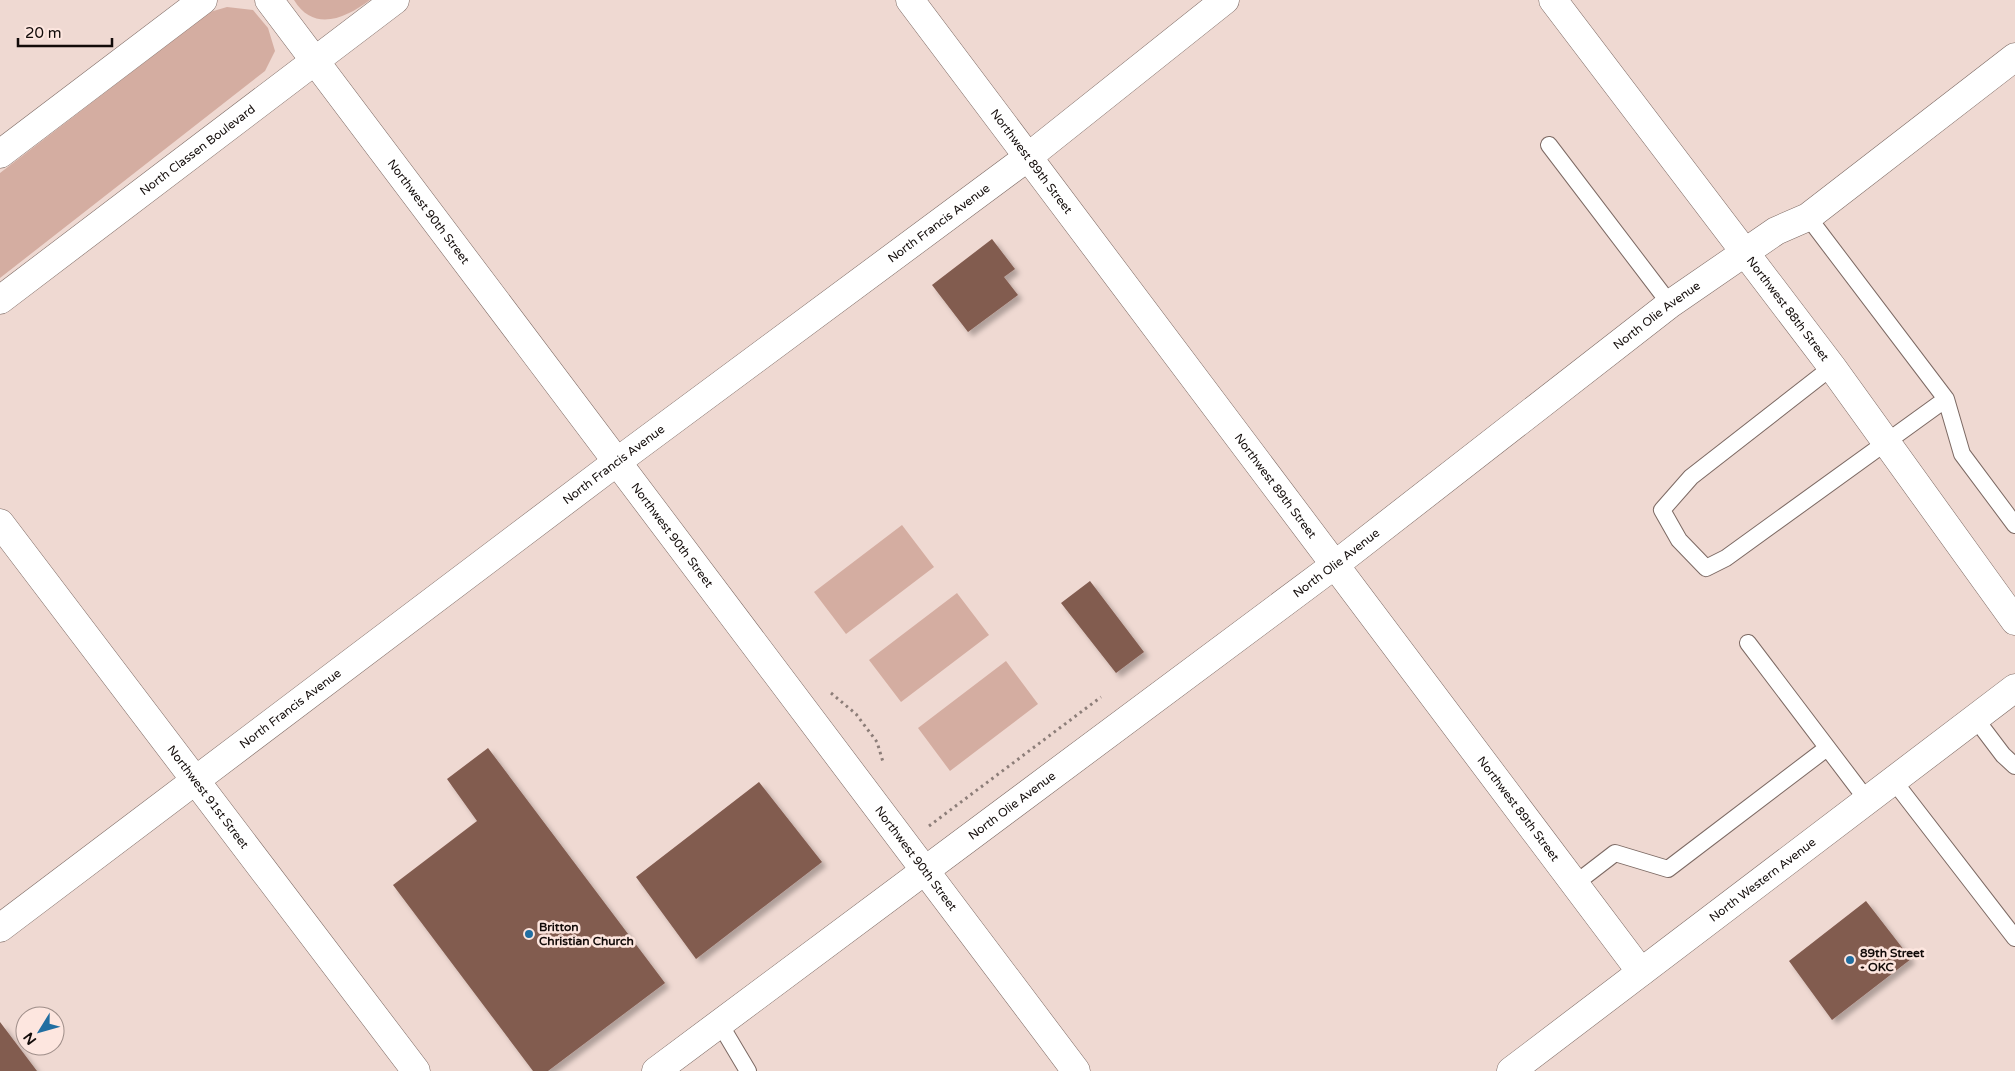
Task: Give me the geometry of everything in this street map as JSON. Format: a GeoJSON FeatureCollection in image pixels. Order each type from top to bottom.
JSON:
{"type":"FeatureCollection","features":[{"type":"Feature","properties":{"kind":"street"},"geometry":{"type":"LineString","coordinates":[[0,154],[203,0]]}},
{"type":"Feature","properties":{"kind":"street","name":"Northwest 90th Street"},"geometry":{"type":"LineString","coordinates":[[269,0],[1076,1071]]}},
{"type":"Feature","properties":{"kind":"street","name":"North Classen Boulevard"},"geometry":{"type":"LineString","coordinates":[[0,300],[395,0]]}},
{"type":"Feature","properties":{"kind":"street","name":"Northwest 89th Street"},"geometry":{"type":"LineString","coordinates":[[910,0],[1576,883],[1641,972]]}},
{"type":"Feature","properties":{"kind":"street","name":"North Francis Avenue"},"geometry":{"type":"LineString","coordinates":[[0,928],[618,462],[1028,157],[1225,0]]}},
{"type":"Feature","properties":{"kind":"street","name":"Northwest 88th Street"},"geometry":{"type":"LineString","coordinates":[[1553,0],[1832,367],[2015,621]]}},
{"type":"Feature","properties":{"kind":"street","name":"North Olie Avenue"},"geometry":{"type":"LineString","coordinates":[[656,1071],[926,872],[1336,564],[1670,304],[1776,231],[1808,217],[2015,57]]}},
{"type":"Feature","properties":{"kind":"street","name":"Northwest 91st Street"},"geometry":{"type":"LineString","coordinates":[[0,523],[416,1071]]}},
{"type":"Feature","properties":{"kind":"street","name":"North Western Avenue"},"geometry":{"type":"LineString","coordinates":[[1514,1070],[2015,688]]}},
{"type":"Feature","properties":{"kind":"lane"},"geometry":{"type":"LineString","coordinates":[[1549,145],[1670,304]]}},
{"type":"Feature","properties":{"kind":"lane"},"geometry":{"type":"LineString","coordinates":[[1808,217],[1946,399],[1962,454],[2015,525]]}},
{"type":"Feature","properties":{"kind":"lane"},"geometry":{"type":"LineString","coordinates":[[1832,367],[1690,477],[1662,510],[1679,540],[1706,568],[1726,558],[1946,399]]}},
{"type":"Feature","properties":{"kind":"lane"},"geometry":{"type":"LineString","coordinates":[[1748,643],[1867,800]]}},
{"type":"Feature","properties":{"kind":"lane"},"geometry":{"type":"LineString","coordinates":[[1975,718],[2003,756],[2015,766]]}},
{"type":"Feature","properties":{"kind":"lane"},"geometry":{"type":"LineString","coordinates":[[1576,883],[1615,853],[1668,869],[1826,748]]}},
{"type":"Feature","properties":{"kind":"lane"},"geometry":{"type":"LineString","coordinates":[[1893,780],[2015,938]]}},
{"type":"Feature","properties":{"kind":"lane"},"geometry":{"type":"LineString","coordinates":[[720,1024],[748,1071]]}},
{"type":"Feature","properties":{"kind":"path"},"geometry":{"type":"LineString","coordinates":[[830,693],[856,714],[877,742],[882,760],[887,767]]}},
{"type":"Feature","properties":{"kind":"path"},"geometry":{"type":"LineString","coordinates":[[905,844],[1100,697]]}},
{"type":"Feature","properties":{"kind":"path"},"geometry":{"type":"LineString","coordinates":[[925,817],[952,852]]}},
{"type":"Feature","properties":{"kind":"shaded area"},"geometry":{"type":"Polygon","coordinates":[[[294,0],[370,0],[341,17],[321,19],[311,16],[302,10],[294,0]]]}},
{"type":"Feature","properties":{"kind":"shaded area"},"geometry":{"type":"Polygon","coordinates":[[[227,7],[253,10],[268,28],[275,51],[265,71],[0,278],[0,173],[210,12],[227,7]]]}},
{"type":"Feature","properties":{"kind":"shaded area"},"geometry":{"type":"Polygon","coordinates":[[[902,525],[934,567],[846,634],[814,592],[902,525]]]}},
{"type":"Feature","properties":{"kind":"shaded area"},"geometry":{"type":"Polygon","coordinates":[[[957,593],[989,635],[901,702],[869,660],[957,593]]]}},
{"type":"Feature","properties":{"kind":"shaded area"},"geometry":{"type":"Polygon","coordinates":[[[1006,661],[1038,704],[950,771],[918,728],[1006,661]]]}},
{"type":"Feature","properties":{"kind":"building"},"geometry":{"type":"Polygon","coordinates":[[[992,239],[1015,269],[1004,277],[1018,295],[968,332],[932,285],[992,239]]]}},
{"type":"Feature","properties":{"kind":"building"},"geometry":{"type":"Polygon","coordinates":[[[1090,581],[1144,652],[1116,673],[1061,603],[1090,581]]]}},
{"type":"Feature","properties":{"kind":"building","name":"Britton Christian Church"},"geometry":{"type":"Polygon","coordinates":[[[488,748],[665,983],[548,1071],[533,1071],[393,885],[477,821],[447,779],[488,748]]]}},
{"type":"Feature","properties":{"kind":"building"},"geometry":{"type":"Polygon","coordinates":[[[759,782],[822,862],[696,959],[636,877],[759,782]]]}},
{"type":"Feature","properties":{"kind":"building","name":"89th Street - OKC"},"geometry":{"type":"Polygon","coordinates":[[[1866,901],[1911,959],[1832,1020],[1789,961],[1866,901]]]}},
{"type":"Feature","properties":{"kind":"building"},"geometry":{"type":"Polygon","coordinates":[[[0,1022],[15,1042],[15,1056],[26,1056],[37,1071],[0,1071],[0,1022]]]}},
{"type":"Feature","properties":{"kind":"place","name":"Britton Christian Church"},"geometry":{"type":"Point","coordinates":[529,934]}},
{"type":"Feature","properties":{"kind":"place","name":"89th Street - OKC"},"geometry":{"type":"Point","coordinates":[1850,960]}}]}
